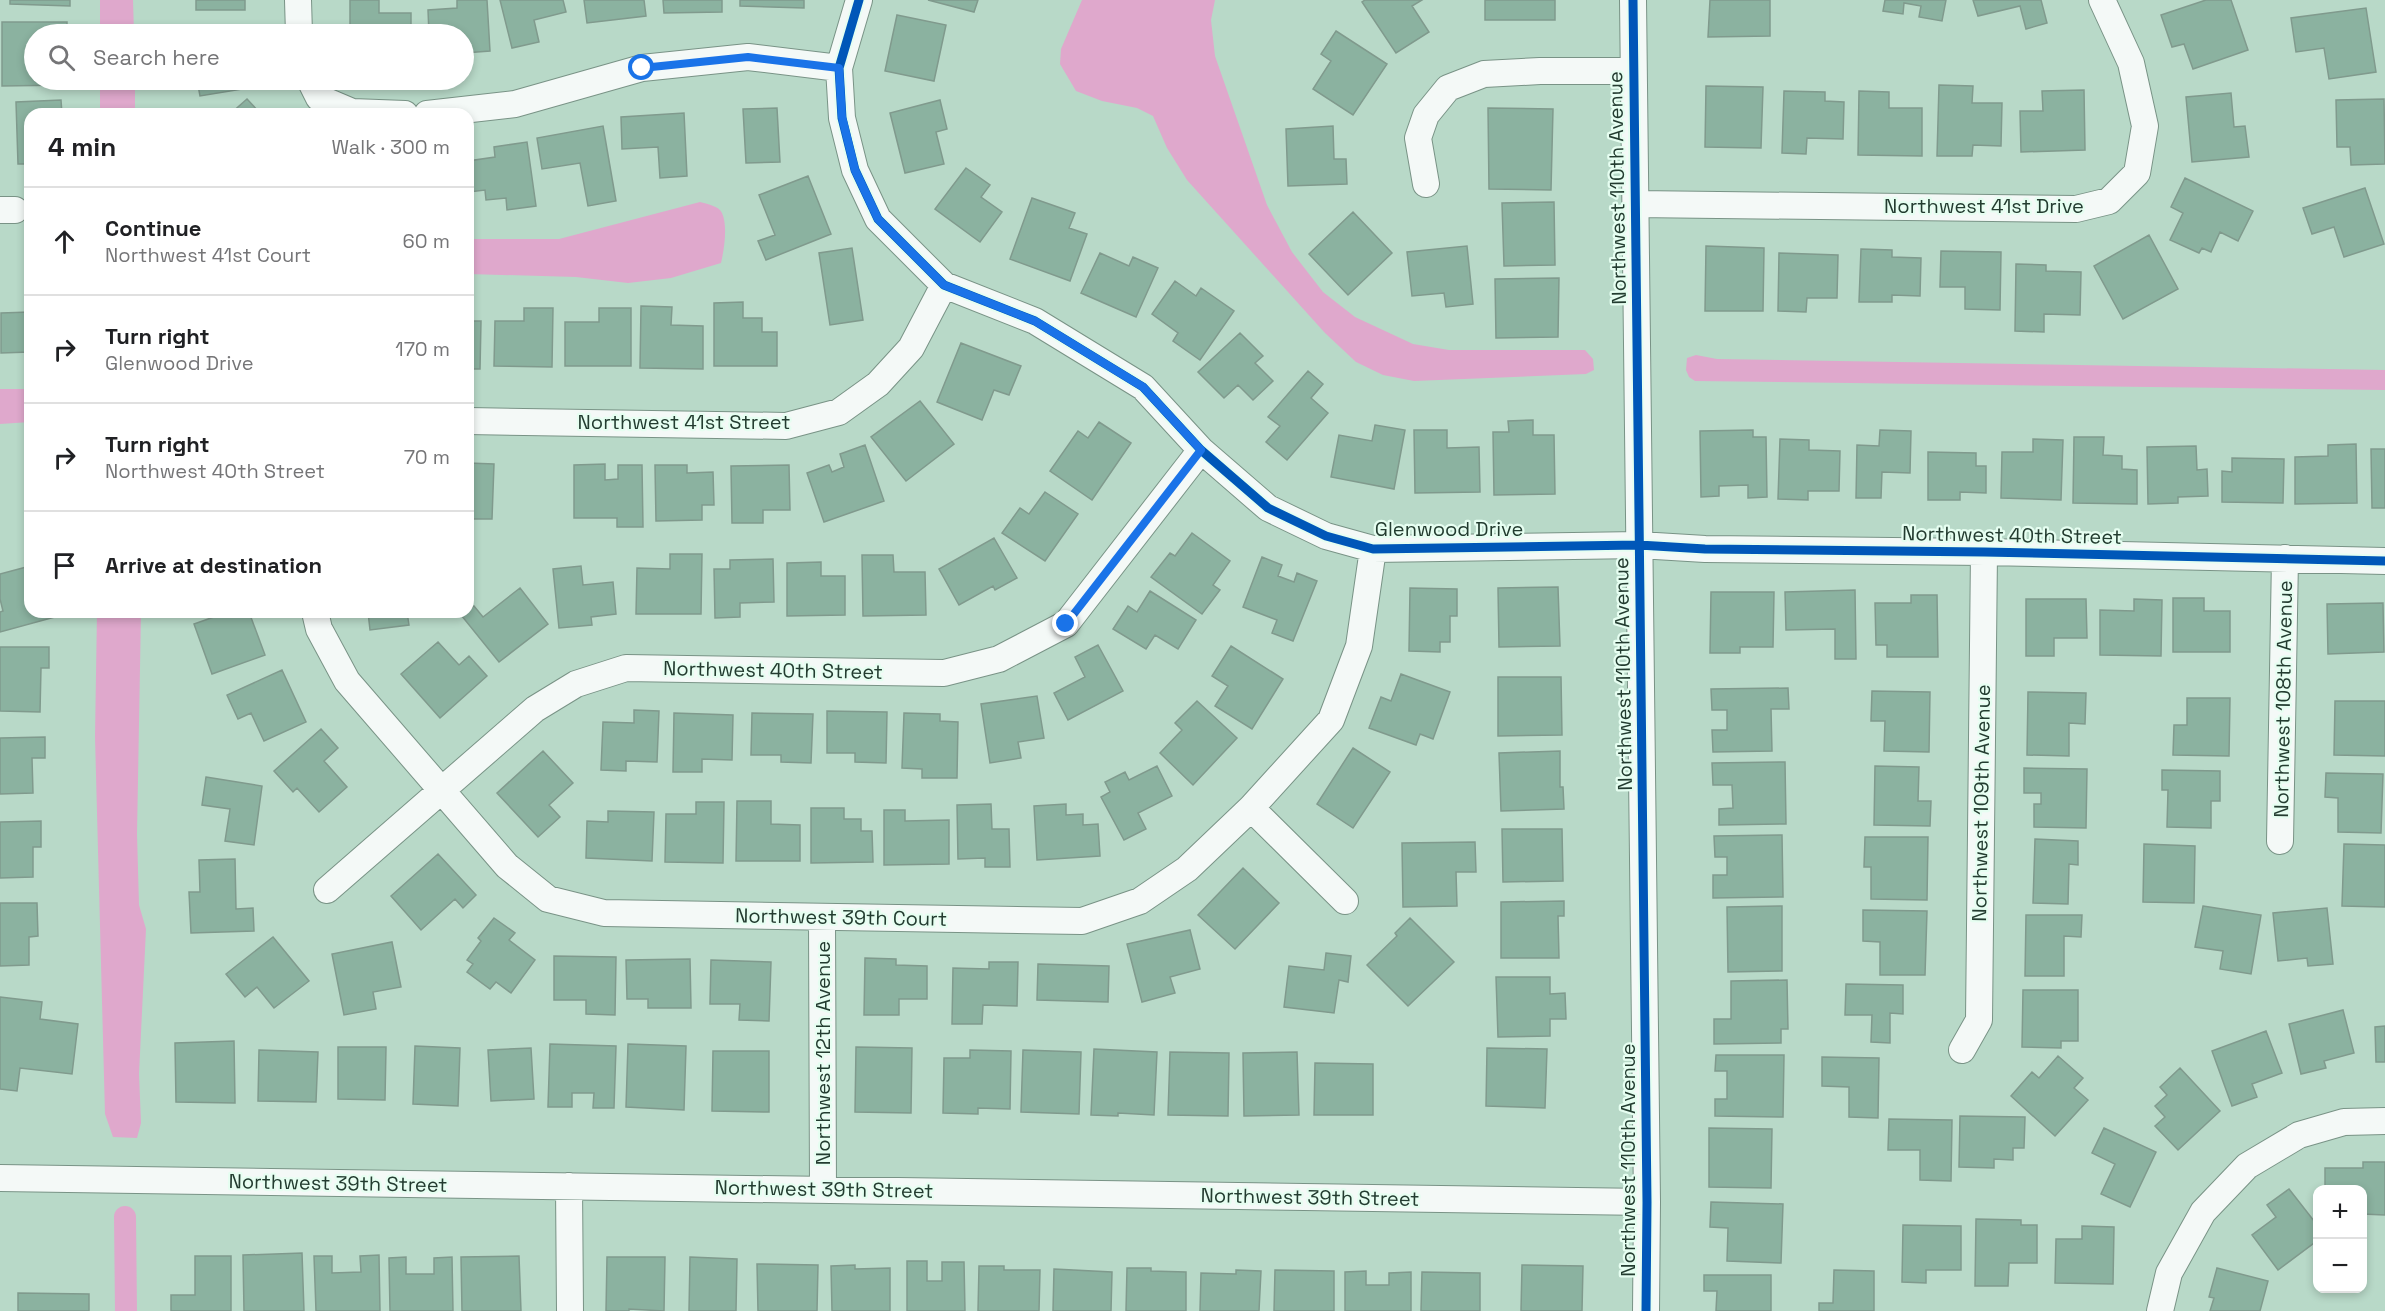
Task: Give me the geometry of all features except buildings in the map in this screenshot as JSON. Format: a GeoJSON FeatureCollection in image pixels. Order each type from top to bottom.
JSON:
{"type":"FeatureCollection","features":[{"type":"Feature","properties":{"kind":"street"},"geometry":{"type":"LineString","coordinates":[[298,0],[299,24]]}},
{"type":"Feature","properties":{"kind":"street","name":"Glenwood Drive"},"geometry":{"type":"LineString","coordinates":[[859,0],[839,68],[842,117],[855,170],[878,219],[944,285],[1035,321],[1143,387],[1201,450],[1268,508],[1326,536],[1373,549],[1639,545]]}},
{"type":"Feature","properties":{"kind":"street","name":"Northwest 110th Avenue"},"geometry":{"type":"LineString","coordinates":[[1633,0],[1647,1202],[1646,1311]]}},
{"type":"Feature","properties":{"kind":"street","name":"Northwest 41st Drive"},"geometry":{"type":"LineString","coordinates":[[1636,204],[2076,209],[2109,201],[2137,173],[2145,126],[2131,63],[2102,0]]}},
{"type":"Feature","properties":{"kind":"street"},"geometry":{"type":"LineString","coordinates":[[474,109],[515,104],[642,68],[748,57],[839,68]]}},
{"type":"Feature","properties":{"kind":"street"},"geometry":{"type":"LineString","coordinates":[[1426,184],[1418,138],[1426,115],[1448,88],[1484,74],[1540,71],[1634,71]]}},
{"type":"Feature","properties":{"kind":"street"},"geometry":{"type":"LineString","coordinates":[[316,90],[345,108]]}},
{"type":"Feature","properties":{"kind":"street","name":"Northwest 41st Street"},"geometry":{"type":"LineString","coordinates":[[474,421],[786,426],[839,412],[878,384],[911,348],[944,285]]}},
{"type":"Feature","properties":{"kind":"street","name":"Northwest 40th Street"},"geometry":{"type":"LineString","coordinates":[[327,890],[534,709],[576,684],[626,668],[944,673],[999,659],[1066,624],[1201,450]]}},
{"type":"Feature","properties":{"kind":"street","name":"Northwest 40th Street"},"geometry":{"type":"LineString","coordinates":[[1639,545],[1705,549],[1984,552],[2385,561]]}},
{"type":"Feature","properties":{"kind":"street","name":"Northwest 39th Court"},"geometry":{"type":"LineString","coordinates":[[316,618],[319,629],[347,681],[507,866],[548,899],[604,913],[1082,921],[1140,902],[1187,868],[1251,808],[1331,720],[1359,645],[1373,549]]}},
{"type":"Feature","properties":{"kind":"street","name":"Northwest 109th Avenue"},"geometry":{"type":"LineString","coordinates":[[1962,1050],[1978,1020],[1984,552]]}},
{"type":"Feature","properties":{"kind":"street","name":"Northwest 108th Avenue"},"geometry":{"type":"LineString","coordinates":[[2280,841],[2285,558]]}},
{"type":"Feature","properties":{"kind":"street"},"geometry":{"type":"LineString","coordinates":[[1251,808],[1345,902]]}},
{"type":"Feature","properties":{"kind":"street","name":"Northwest 12th Avenue"},"geometry":{"type":"LineString","coordinates":[[822,918],[823,1188]]}},
{"type":"Feature","properties":{"kind":"street"},"geometry":{"type":"LineString","coordinates":[[2160,1311],[2169,1273],[2203,1212],[2247,1166],[2299,1135],[2344,1122],[2385,1121]]}},
{"type":"Feature","properties":{"kind":"street","name":"Northwest 39th Street"},"geometry":{"type":"LineString","coordinates":[[0,1178],[823,1188],[1647,1202]]}},
{"type":"Feature","properties":{"kind":"street"},"geometry":{"type":"LineString","coordinates":[[569,1186],[570,1311]]}},
{"type":"Feature","properties":{"kind":"shaded area"},"geometry":{"type":"Polygon","coordinates":[[[100,0],[133,0],[134,24],[100,24],[100,0]]]}},
{"type":"Feature","properties":{"kind":"shaded area"},"geometry":{"type":"Polygon","coordinates":[[[1082,0],[1215,0],[1211,20],[1215,56],[1267,205],[1292,252],[1323,292],[1355,317],[1413,344],[1449,350],[1585,350],[1593,359],[1594,370],[1586,374],[1414,381],[1383,375],[1356,362],[1325,333],[1187,180],[1167,148],[1153,116],[1137,108],[1102,101],[1076,91],[1060,64],[1061,49],[1082,0]]]}},
{"type":"Feature","properties":{"kind":"shaded area"},"geometry":{"type":"Polygon","coordinates":[[[100,90],[135,90],[135,108],[100,108],[100,90]]]}},
{"type":"Feature","properties":{"kind":"shaded area"},"geometry":{"type":"Polygon","coordinates":[[[700,202],[716,207],[724,218],[725,231],[721,263],[671,278],[628,283],[576,277],[474,274],[474,239],[559,239],[700,202]]]}},
{"type":"Feature","properties":{"kind":"shaded area"},"geometry":{"type":"Polygon","coordinates":[[[1696,355],[1717,359],[2385,370],[2385,390],[1695,381],[1689,377],[1686,370],[1687,358],[1696,355]]]}},
{"type":"Feature","properties":{"kind":"shaded area"},"geometry":{"type":"Polygon","coordinates":[[[0,389],[24,389],[24,422],[0,424],[0,389]]]}},
{"type":"Feature","properties":{"kind":"shaded area"},"geometry":{"type":"Polygon","coordinates":[[[97,618],[141,618],[137,834],[139,905],[146,929],[139,1074],[141,1123],[137,1138],[113,1137],[105,1114],[95,737],[97,618]]]}},
{"type":"Feature","properties":{"kind":"waterway"},"geometry":{"type":"LineString","coordinates":[[125,1217],[126,1311]]}},
{"type":"Feature","properties":{"kind":"cycle path"},"geometry":{"type":"LineString","coordinates":[[859,0],[839,68],[842,118],[855,170],[878,219],[944,285],[1035,321],[1143,387],[1201,450],[1268,508],[1326,536],[1373,549],[1639,545],[1705,549],[1984,552],[2385,561]]}},
{"type":"Feature","properties":{"kind":"cycle path"},"geometry":{"type":"LineString","coordinates":[[1633,0],[1647,1202],[1646,1311]]}},
{"type":"Feature","properties":{"kind":"route"},"geometry":{"type":"LineString","coordinates":[[642,68],[748,57],[839,68],[842,117],[855,170],[878,219],[944,285],[1035,321],[1143,387],[1201,450],[1066,624]]}}]}
